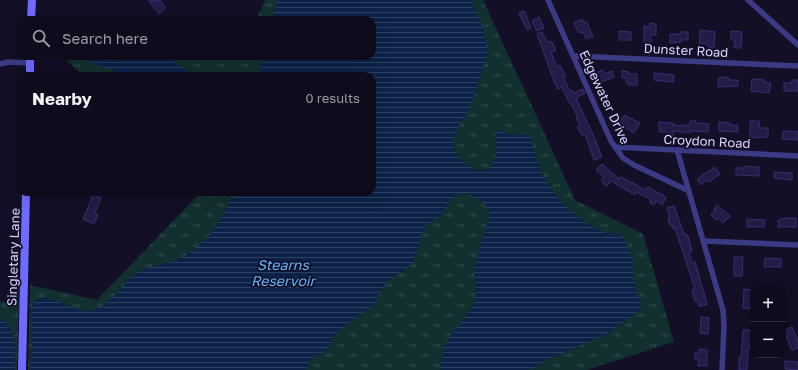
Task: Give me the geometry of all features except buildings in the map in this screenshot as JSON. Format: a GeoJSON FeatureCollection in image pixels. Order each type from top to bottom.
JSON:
{"type":"FeatureCollection","features":[{"type":"Feature","properties":{"kind":"street"},"geometry":{"type":"LineString","coordinates":[[31,16],[32,0]]}},
{"type":"Feature","properties":{"kind":"street","name":"Edgewater Drive"},"geometry":{"type":"LineString","coordinates":[[548,0],[615,147],[623,158],[634,165],[689,191]]}},
{"type":"Feature","properties":{"kind":"street"},"geometry":{"type":"LineString","coordinates":[[748,0],[798,45]]}},
{"type":"Feature","properties":{"kind":"street","name":"Dunster Road"},"geometry":{"type":"LineString","coordinates":[[574,56],[798,66]]}},
{"type":"Feature","properties":{"kind":"street"},"geometry":{"type":"LineString","coordinates":[[0,64],[26,60]]}},
{"type":"Feature","properties":{"kind":"street"},"geometry":{"type":"LineString","coordinates":[[30,60],[30,72]]}},
{"type":"Feature","properties":{"kind":"street","name":"Croydon Road"},"geometry":{"type":"LineString","coordinates":[[615,147],[798,156]]}},
{"type":"Feature","properties":{"kind":"street"},"geometry":{"type":"LineString","coordinates":[[677,150],[723,310],[724,326],[722,370]]}},
{"type":"Feature","properties":{"kind":"street","name":"Singletary Lane"},"geometry":{"type":"LineString","coordinates":[[22,370],[26,196]]}},
{"type":"Feature","properties":{"kind":"street"},"geometry":{"type":"LineString","coordinates":[[704,241],[798,245]]}},
{"type":"Feature","properties":{"kind":"green space","name":"Stearns Reservoir"},"geometry":{"type":"Polygon","coordinates":[[[265,0],[483,0],[575,200],[643,234],[674,342],[587,370],[28,370],[30,285],[97,300],[197,196],[376,196],[376,72],[79,72],[66,60],[376,60],[376,16],[258,16],[265,0]]]}},
{"type":"Feature","properties":{"kind":"green space"},"geometry":{"type":"Polygon","coordinates":[[[19,288],[17,370],[0,370],[0,301],[9,302],[19,288]]]}},
{"type":"Feature","properties":{"kind":"water","name":"Stearns Reservoir"},"geometry":{"type":"Polygon","coordinates":[[[279,0],[470,0],[484,32],[487,52],[472,102],[456,131],[453,144],[454,150],[464,163],[475,169],[484,170],[492,164],[496,154],[496,132],[499,129],[511,135],[523,134],[530,136],[539,168],[548,184],[562,202],[589,225],[607,233],[619,234],[624,239],[631,256],[634,285],[641,304],[639,311],[603,336],[548,359],[536,367],[527,370],[440,370],[444,346],[475,303],[475,265],[490,217],[490,212],[483,202],[469,194],[463,193],[452,198],[439,217],[431,221],[426,226],[414,261],[407,268],[385,283],[375,302],[335,334],[327,350],[312,359],[305,370],[30,370],[32,344],[31,313],[32,306],[35,301],[40,298],[47,298],[84,311],[97,309],[109,301],[137,273],[152,266],[174,261],[194,250],[211,233],[233,196],[376,196],[376,72],[260,72],[262,60],[376,60],[376,16],[273,16],[279,0]]]}},
{"type":"Feature","properties":{"kind":"water"},"geometry":{"type":"Polygon","coordinates":[[[86,60],[172,60],[191,72],[115,72],[86,60]]]}},
{"type":"Feature","properties":{"kind":"water"},"geometry":{"type":"Polygon","coordinates":[[[0,319],[6,323],[13,334],[15,348],[15,370],[0,370],[0,319]]]}}]}
